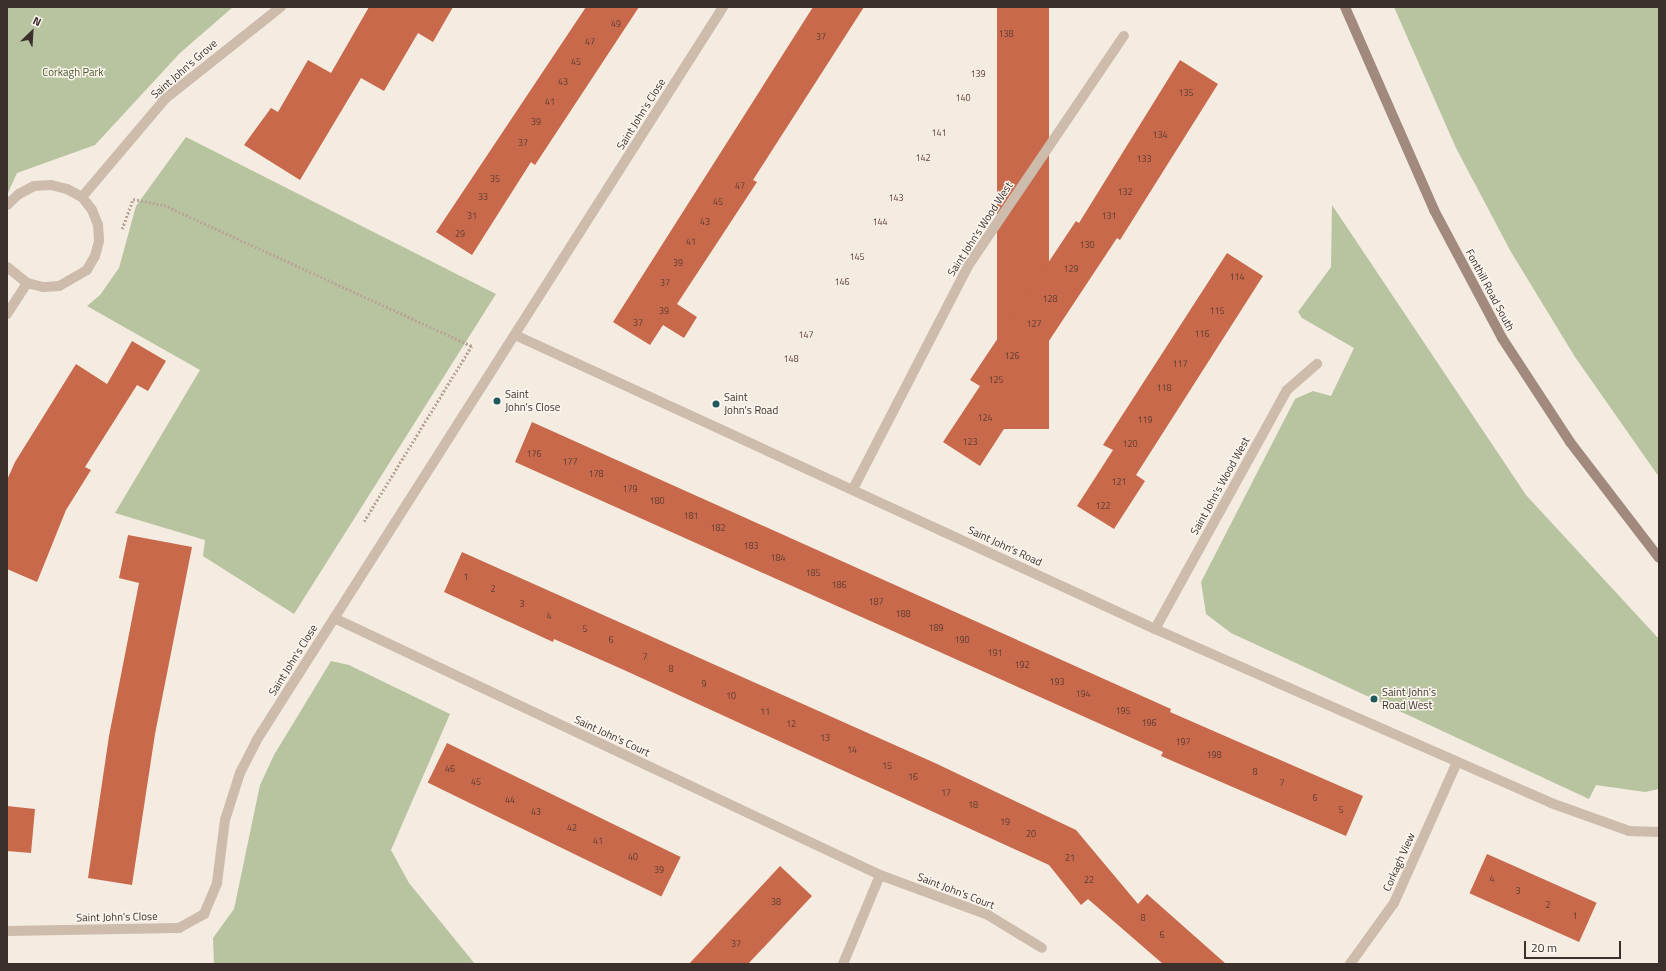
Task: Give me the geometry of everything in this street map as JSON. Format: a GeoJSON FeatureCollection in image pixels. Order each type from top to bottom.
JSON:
{"type":"FeatureCollection","features":[{"type":"Feature","properties":{"kind":"main road","name":"Fonthill Road South"},"geometry":{"type":"LineString","coordinates":[[1345,7],[1434,210],[1502,338],[1570,442],[1659,558]]}},
{"type":"Feature","properties":{"kind":"street","name":"Saint John's Grove"},"geometry":{"type":"LineString","coordinates":[[82,197],[166,98],[281,7]]}},
{"type":"Feature","properties":{"kind":"street","name":"Saint John's Close"},"geometry":{"type":"LineString","coordinates":[[7,931],[179,928],[204,914],[217,883],[225,820],[240,773],[256,741],[723,7]]}},
{"type":"Feature","properties":{"kind":"street","name":"Saint John's Wood West"},"geometry":{"type":"LineString","coordinates":[[853,489],[968,266],[1124,36]]}},
{"type":"Feature","properties":{"kind":"street"},"geometry":{"type":"LineString","coordinates":[[7,205],[19,194],[34,186],[51,185],[67,188],[82,197],[92,210],[99,230],[95,256],[87,270],[59,286],[43,287],[27,283],[7,267]]}},
{"type":"Feature","properties":{"kind":"street"},"geometry":{"type":"LineString","coordinates":[[7,314],[27,283]]}},
{"type":"Feature","properties":{"kind":"street","name":"Saint John's Road"},"geometry":{"type":"LineString","coordinates":[[515,335],[544,351],[853,489],[1155,629],[1268,677],[1457,762]]}},
{"type":"Feature","properties":{"kind":"street","name":"Saint John's Wood West"},"geometry":{"type":"LineString","coordinates":[[1155,629],[1287,390],[1317,364]]}},
{"type":"Feature","properties":{"kind":"street","name":"Saint John's Court"},"geometry":{"type":"LineString","coordinates":[[334,618],[880,875],[988,915],[1042,948]]}},
{"type":"Feature","properties":{"kind":"street"},"geometry":{"type":"LineString","coordinates":[[1457,762],[1552,803],[1629,831],[1659,832]]}},
{"type":"Feature","properties":{"kind":"street","name":"Corkagh View"},"geometry":{"type":"LineString","coordinates":[[1350,964],[1394,903],[1457,762]]}},
{"type":"Feature","properties":{"kind":"street"},"geometry":{"type":"LineString","coordinates":[[843,964],[880,875]]}},
{"type":"Feature","properties":{"kind":"path"},"geometry":{"type":"LineString","coordinates":[[122,232],[133,199],[164,205],[472,346],[364,522]]}},
{"type":"Feature","properties":{"kind":"green space","name":"Corkagh Park"},"geometry":{"type":"Polygon","coordinates":[[[7,7],[233,7],[180,53],[95,145],[17,173],[7,195],[7,7]]]}},
{"type":"Feature","properties":{"kind":"green space"},"geometry":{"type":"Polygon","coordinates":[[[1394,7],[1659,7],[1659,477],[1575,357],[1511,252],[1456,148],[1394,7]]]}},
{"type":"Feature","properties":{"kind":"green space"},"geometry":{"type":"Polygon","coordinates":[[[186,137],[496,294],[294,614],[203,556],[205,540],[115,513],[200,370],[87,306],[100,295],[119,268],[136,206],[186,137]]]}},
{"type":"Feature","properties":{"kind":"green space"},"geometry":{"type":"Polygon","coordinates":[[[1332,205],[1526,495],[1659,639],[1659,789],[1645,792],[1596,785],[1589,799],[1231,633],[1206,614],[1201,582],[1295,399],[1313,391],[1331,396],[1354,348],[1302,318],[1298,312],[1331,267],[1332,205]]]}},
{"type":"Feature","properties":{"kind":"green space"},"geometry":{"type":"Polygon","coordinates":[[[331,661],[349,665],[450,714],[391,850],[409,883],[475,964],[214,964],[213,938],[234,909],[260,785],[274,755],[331,661]]]}},
{"type":"Feature","properties":{"kind":"building"},"geometry":{"type":"Polygon","coordinates":[[[369,7],[453,7],[433,42],[418,33],[384,91],[361,78],[300,180],[244,145],[271,108],[278,112],[308,60],[331,73],[369,7]]]}},
{"type":"Feature","properties":{"kind":"building"},"geometry":{"type":"Polygon","coordinates":[[[586,7],[639,7],[535,165],[531,162],[472,255],[436,232],[586,7]]]}},
{"type":"Feature","properties":{"kind":"building"},"geometry":{"type":"Polygon","coordinates":[[[813,7],[864,7],[753,180],[757,182],[677,304],[697,317],[684,338],[663,325],[650,345],[613,322],[813,7]]]}},
{"type":"Feature","properties":{"kind":"building"},"geometry":{"type":"Polygon","coordinates":[[[997,7],[1049,7],[1049,429],[997,429],[997,7]]]}},
{"type":"Feature","properties":{"kind":"building"},"geometry":{"type":"Polygon","coordinates":[[[1180,60],[1218,84],[1120,240],[1117,238],[1002,412],[1011,418],[980,466],[943,442],[980,386],[970,380],[1076,221],[1079,223],[1180,60]]]}},
{"type":"Feature","properties":{"kind":"building"},"geometry":{"type":"Polygon","coordinates":[[[1227,253],[1263,276],[1136,475],[1145,481],[1114,529],[1077,506],[1113,450],[1103,445],[1227,253]]]}},
{"type":"Feature","properties":{"kind":"building"},"geometry":{"type":"Polygon","coordinates":[[[132,341],[166,361],[148,391],[137,385],[85,467],[91,470],[66,510],[37,582],[7,569],[7,480],[15,462],[76,364],[107,384],[132,341]]]}},
{"type":"Feature","properties":{"kind":"building"},"geometry":{"type":"Polygon","coordinates":[[[532,422],[1171,709],[1170,712],[1363,796],[1346,836],[1161,756],[1163,752],[515,462],[532,422]]]}},
{"type":"Feature","properties":{"kind":"building"},"geometry":{"type":"Polygon","coordinates":[[[128,535],[192,547],[155,734],[132,885],[88,878],[109,736],[139,583],[119,578],[128,535]]]}},
{"type":"Feature","properties":{"kind":"building"},"geometry":{"type":"Polygon","coordinates":[[[462,552],[935,763],[1076,830],[1138,904],[1147,894],[1226,964],[1163,964],[1088,899],[1081,905],[1049,865],[624,670],[554,639],[553,642],[444,592],[462,552]]]}},
{"type":"Feature","properties":{"kind":"building"},"geometry":{"type":"Polygon","coordinates":[[[447,743],[681,857],[661,897],[428,783],[447,743]]]}},
{"type":"Feature","properties":{"kind":"building"},"geometry":{"type":"Polygon","coordinates":[[[7,806],[35,809],[31,853],[7,851],[7,806]]]}},
{"type":"Feature","properties":{"kind":"building"},"geometry":{"type":"Polygon","coordinates":[[[1487,854],[1597,903],[1579,942],[1470,893],[1487,854]]]}},
{"type":"Feature","properties":{"kind":"building"},"geometry":{"type":"Polygon","coordinates":[[[780,866],[812,896],[748,964],[689,964],[780,866]]]}},
{"type":"Feature","properties":{"kind":"place","name":"Saint John's Close"},"geometry":{"type":"Point","coordinates":[497,401]}},
{"type":"Feature","properties":{"kind":"place","name":"Saint John's Road"},"geometry":{"type":"Point","coordinates":[716,404]}},
{"type":"Feature","properties":{"kind":"place","name":"Saint John's Road West"},"geometry":{"type":"Point","coordinates":[1374,699]}}]}
